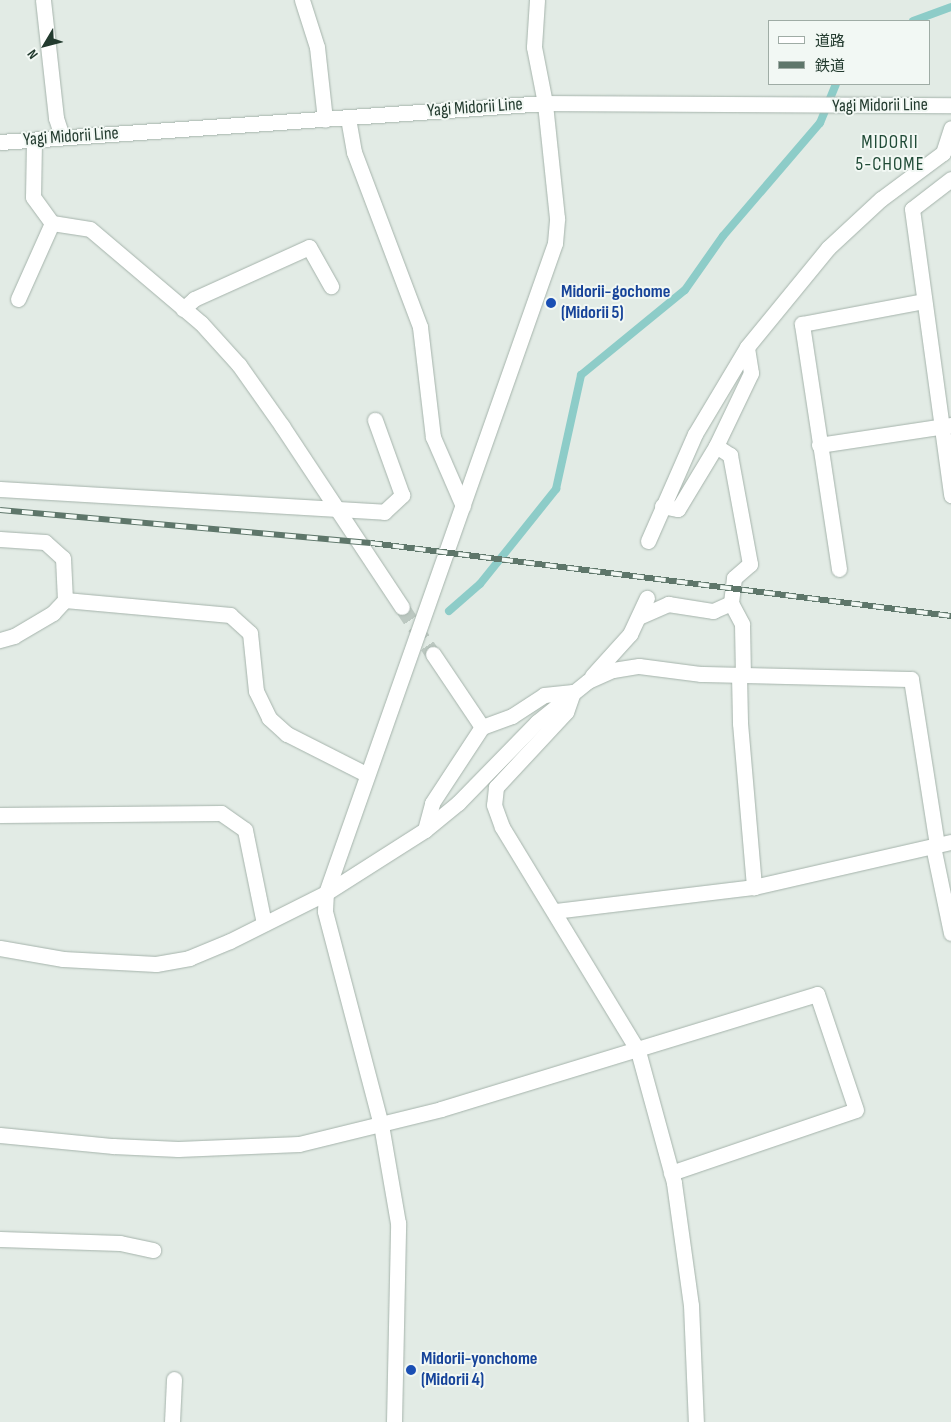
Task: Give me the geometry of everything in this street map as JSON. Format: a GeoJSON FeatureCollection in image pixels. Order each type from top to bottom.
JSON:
{"type":"FeatureCollection","features":[{"type":"Feature","properties":{"kind":"street"},"geometry":{"type":"LineString","coordinates":[[44,0],[56,118],[62,137]]}},
{"type":"Feature","properties":{"kind":"street"},"geometry":{"type":"LineString","coordinates":[[302,0],[317,47],[325,120]]}},
{"type":"Feature","properties":{"kind":"street"},"geometry":{"type":"LineString","coordinates":[[394,1422],[398,1224],[380,1125],[325,911],[326,892],[366,774],[463,506],[555,243],[557,218],[545,103],[534,47],[537,0]]}},
{"type":"Feature","properties":{"kind":"street","name":"Yagi Midorii Line"},"geometry":{"type":"LineString","coordinates":[[0,142],[545,103],[861,107],[951,105]]}},
{"type":"Feature","properties":{"kind":"street"},"geometry":{"type":"LineString","coordinates":[[348,118],[358,161],[420,327],[432,437],[463,506]]}},
{"type":"Feature","properties":{"kind":"street"},"geometry":{"type":"LineString","coordinates":[[648,542],[662,506],[695,434],[747,347],[828,248],[881,200],[947,159],[951,128]]}},
{"type":"Feature","properties":{"kind":"street"},"geometry":{"type":"LineString","coordinates":[[34,141],[33,197],[52,223],[90,229],[201,323],[239,365],[402,607]]}},
{"type":"Feature","properties":{"kind":"street"},"geometry":{"type":"LineString","coordinates":[[951,179],[912,209],[924,302],[947,426],[951,495]]}},
{"type":"Feature","properties":{"kind":"street"},"geometry":{"type":"LineString","coordinates":[[18,299],[52,223]]}},
{"type":"Feature","properties":{"kind":"street"},"geometry":{"type":"LineString","coordinates":[[182,308],[194,299],[309,247],[331,286]]}},
{"type":"Feature","properties":{"kind":"street"},"geometry":{"type":"LineString","coordinates":[[839,569],[802,324],[924,302]]}},
{"type":"Feature","properties":{"kind":"street"},"geometry":{"type":"LineString","coordinates":[[662,506],[678,509],[716,446],[751,373],[747,347]]}},
{"type":"Feature","properties":{"kind":"street"},"geometry":{"type":"LineString","coordinates":[[0,489],[384,512],[402,495],[375,420]]}},
{"type":"Feature","properties":{"kind":"street"},"geometry":{"type":"LineString","coordinates":[[819,445],[947,426]]}},
{"type":"Feature","properties":{"kind":"street"},"geometry":{"type":"LineString","coordinates":[[716,446],[730,455],[750,564],[734,578],[731,603],[742,624],[740,723],[754,887]]}},
{"type":"Feature","properties":{"kind":"street"},"geometry":{"type":"LineString","coordinates":[[0,539],[45,542],[63,558],[66,600],[53,613],[14,636],[0,640]]}},
{"type":"Feature","properties":{"kind":"street"},"geometry":{"type":"LineString","coordinates":[[0,948],[72,960],[156,964],[189,958],[230,941],[326,892],[424,830],[458,803],[537,722],[588,681],[630,634],[641,616],[647,598]]}},
{"type":"Feature","properties":{"kind":"street"},"geometry":{"type":"LineString","coordinates":[[66,600],[230,615],[250,633],[256,691],[269,718],[286,734],[366,774]]}},
{"type":"Feature","properties":{"kind":"street"},"geometry":{"type":"LineString","coordinates":[[641,616],[668,604],[709,611],[731,603]]}},
{"type":"Feature","properties":{"kind":"street"},"geometry":{"type":"LineString","coordinates":[[433,654],[482,727]]}},
{"type":"Feature","properties":{"kind":"street"},"geometry":{"type":"LineString","coordinates":[[588,681],[613,670],[639,666],[741,674],[911,678],[940,844],[951,933]]}},
{"type":"Feature","properties":{"kind":"street"},"geometry":{"type":"LineString","coordinates":[[424,830],[432,803],[482,727],[512,716],[544,695],[573,692]]}},
{"type":"Feature","properties":{"kind":"street"},"geometry":{"type":"LineString","coordinates":[[573,692],[566,712],[496,787],[494,805],[502,827],[555,911],[638,1051],[671,1173],[691,1305],[696,1422]]}},
{"type":"Feature","properties":{"kind":"street"},"geometry":{"type":"LineString","coordinates":[[0,814],[221,813],[245,830],[264,923]]}},
{"type":"Feature","properties":{"kind":"street"},"geometry":{"type":"LineString","coordinates":[[555,911],[754,887],[940,844]]}},
{"type":"Feature","properties":{"kind":"street"},"geometry":{"type":"LineString","coordinates":[[0,1134],[113,1146],[178,1149],[299,1144],[380,1125],[638,1051],[817,994],[856,1110],[671,1173]]}},
{"type":"Feature","properties":{"kind":"street"},"geometry":{"type":"LineString","coordinates":[[0,1239],[120,1243],[153,1250]]}},
{"type":"Feature","properties":{"kind":"street"},"geometry":{"type":"LineString","coordinates":[[172,1422],[174,1379]]}},
{"type":"Feature","properties":{"kind":"waterway"},"geometry":{"type":"LineString","coordinates":[[916,20],[951,7]]}},
{"type":"Feature","properties":{"kind":"waterway"},"geometry":{"type":"LineString","coordinates":[[449,611],[480,584],[556,489],[581,375],[685,290],[723,236],[820,123],[836,85]]}},
{"type":"Feature","properties":{"kind":"tunnel"},"geometry":{"type":"LineString","coordinates":[[402,607],[433,654]]}},
{"type":"Feature","properties":{"kind":"railway"},"geometry":{"type":"LineString","coordinates":[[0,510],[371,543],[951,616]]}},
{"type":"Feature","properties":{"kind":"place","name":"Midorii-gochome (Midorii 5)"},"geometry":{"type":"Point","coordinates":[551,303]}},
{"type":"Feature","properties":{"kind":"place","name":"Midorii-yonchome (Midorii 4)"},"geometry":{"type":"Point","coordinates":[411,1370]}},
{"type":"Feature","properties":{"kind":"district","name":"MIDORII 5-CHOME"},"geometry":{"type":"Point","coordinates":[890,154]}}]}
